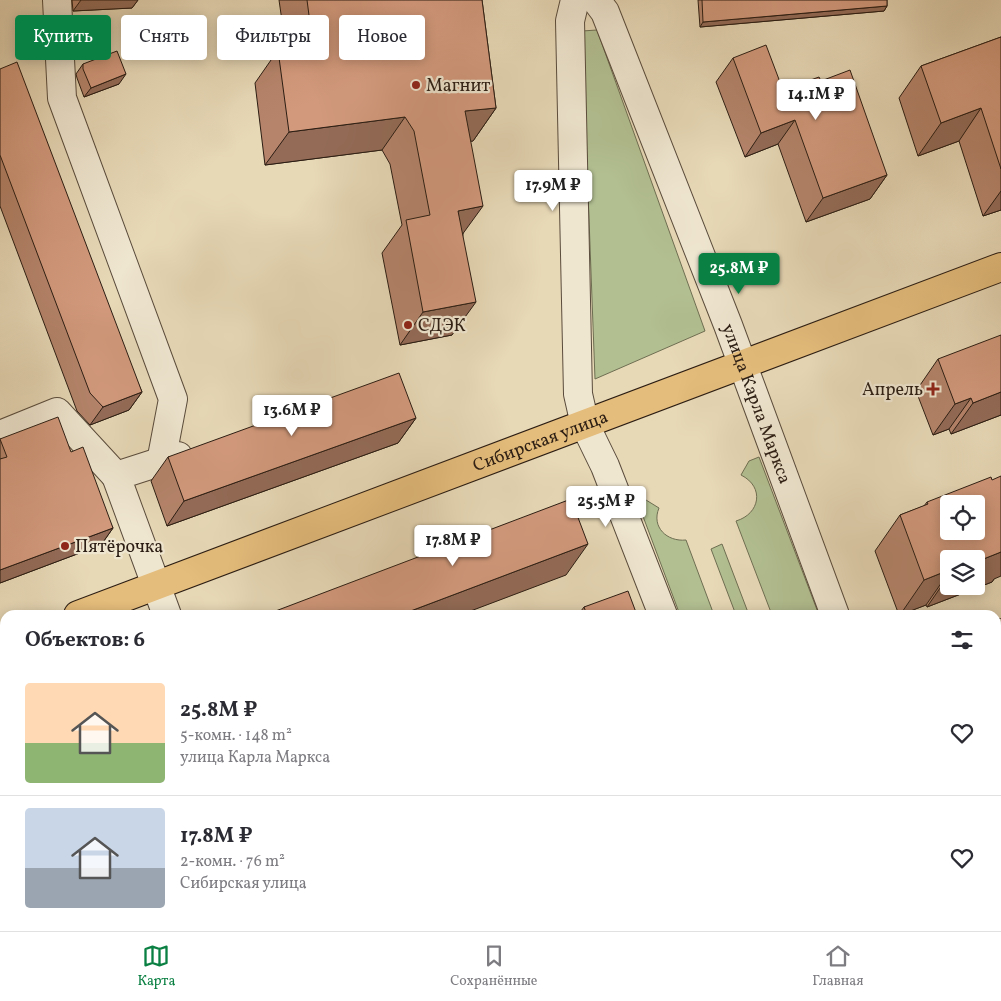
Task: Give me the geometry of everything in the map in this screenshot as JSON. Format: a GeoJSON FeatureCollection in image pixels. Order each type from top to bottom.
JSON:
{"type":"FeatureCollection","features":[{"type":"Feature","properties":{"kind":"main road","name":"Сибирская улица"},"geometry":{"type":"LineString","coordinates":[[92,610],[1001,267]]}},
{"type":"Feature","properties":{"kind":"street"},"geometry":{"type":"LineString","coordinates":[[57,0],[62,98],[173,399],[161,462]]}},
{"type":"Feature","properties":{"kind":"street"},"geometry":{"type":"LineString","coordinates":[[576,0],[570,21],[578,394],[585,425],[605,466],[661,610]]}},
{"type":"Feature","properties":{"kind":"street","name":"улица Карла Маркса"},"geometry":{"type":"LineString","coordinates":[[596,0],[605,12],[728,325],[833,610]]}},
{"type":"Feature","properties":{"kind":"street"},"geometry":{"type":"LineString","coordinates":[[0,435],[57,412],[116,476],[165,610]]}},
{"type":"Feature","properties":{"kind":"street"},"geometry":{"type":"LineString","coordinates":[[116,476],[198,449]]}},
{"type":"Feature","properties":{"kind":"green space"},"geometry":{"type":"Polygon","coordinates":[[[597,30],[705,331],[595,379],[582,31],[597,30]]]}},
{"type":"Feature","properties":{"kind":"green space"},"geometry":{"type":"Polygon","coordinates":[[[759,457],[817,610],[770,610],[736,521],[750,513],[756,500],[754,486],[741,475],[749,461],[759,457]]]}},
{"type":"Feature","properties":{"kind":"green space"},"geometry":{"type":"Polygon","coordinates":[[[646,500],[659,508],[657,521],[662,532],[673,539],[686,540],[712,610],[678,610],[638,503],[646,500]]]}},
{"type":"Feature","properties":{"kind":"green space"},"geometry":{"type":"Polygon","coordinates":[[[722,544],[747,610],[734,610],[711,549],[722,544]]]}},
{"type":"Feature","properties":{"kind":"building"},"geometry":{"type":"Polygon","coordinates":[[[307,0],[482,0],[496,108],[465,111],[483,206],[458,211],[476,302],[423,312],[406,220],[430,215],[414,131],[405,117],[289,132],[279,60],[329,60],[329,15],[309,15],[307,0]]]}},
{"type":"Feature","properties":{"kind":"building"},"geometry":{"type":"Polygon","coordinates":[[[702,0],[887,0],[887,6],[703,22],[702,0]]]}},
{"type":"Feature","properties":{"kind":"building"},"geometry":{"type":"Polygon","coordinates":[[[1001,37],[1001,169],[981,108],[941,123],[921,66],[1001,37]]]}},
{"type":"Feature","properties":{"kind":"building"},"geometry":{"type":"Polygon","coordinates":[[[766,45],[783,90],[819,77],[821,81],[850,70],[887,175],[823,198],[795,120],[761,133],[733,58],[766,45]]]}},
{"type":"Feature","properties":{"kind":"building"},"geometry":{"type":"Polygon","coordinates":[[[117,51],[126,74],[91,88],[83,69],[83,64],[93,60],[111,60],[111,53],[117,51]]]}},
{"type":"Feature","properties":{"kind":"building"},"geometry":{"type":"Polygon","coordinates":[[[17,62],[142,392],[103,407],[90,393],[0,155],[0,69],[17,62]]]}},
{"type":"Feature","properties":{"kind":"building"},"geometry":{"type":"Polygon","coordinates":[[[1001,335],[1001,392],[973,403],[971,398],[955,404],[938,359],[1001,335]]]}},
{"type":"Feature","properties":{"kind":"building"},"geometry":{"type":"Polygon","coordinates":[[[399,373],[416,418],[184,501],[168,457],[399,373]]]}},
{"type":"Feature","properties":{"kind":"building"},"geometry":{"type":"Polygon","coordinates":[[[58,417],[71,452],[83,447],[113,528],[0,570],[0,459],[7,457],[0,439],[58,417]]]}},
{"type":"Feature","properties":{"kind":"building"},"geometry":{"type":"Polygon","coordinates":[[[1001,476],[1001,552],[985,558],[985,550],[940,550],[940,574],[924,580],[900,515],[928,504],[927,502],[940,497],[940,540],[985,540],[985,495],[945,495],[991,477],[992,480],[1001,476]]]}},
{"type":"Feature","properties":{"kind":"building"},"geometry":{"type":"Polygon","coordinates":[[[571,499],[588,544],[413,610],[278,610],[571,499]]]}},
{"type":"Feature","properties":{"kind":"building"},"geometry":{"type":"Polygon","coordinates":[[[628,591],[635,610],[585,610],[584,607],[628,591]]]}},
{"type":"Feature","properties":{"kind":"place","name":"Магнит"},"geometry":{"type":"Point","coordinates":[416,85]}},
{"type":"Feature","properties":{"kind":"place","name":"СДЭК"},"geometry":{"type":"Point","coordinates":[408,325]}},
{"type":"Feature","properties":{"kind":"place","name":"Апрель"},"geometry":{"type":"Point","coordinates":[933,389]}},
{"type":"Feature","properties":{"kind":"place","name":"Пятёрочка"},"geometry":{"type":"Point","coordinates":[65,546]}}]}
